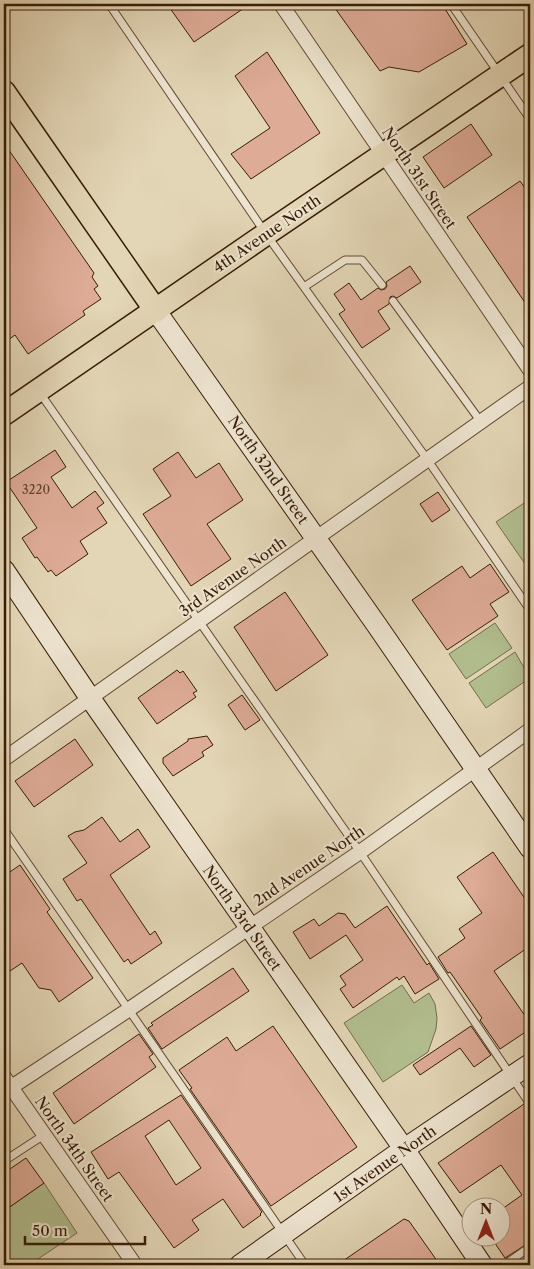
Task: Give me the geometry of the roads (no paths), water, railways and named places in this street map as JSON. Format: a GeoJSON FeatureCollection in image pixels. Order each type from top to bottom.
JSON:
{"type":"FeatureCollection","features":[{"type":"Feature","properties":{"kind":"main road","name":"4th Avenue North"},"geometry":{"type":"LineString","coordinates":[[4,414],[530,55]]}},
{"type":"Feature","properties":{"kind":"main road","name":"North 32nd Street"},"geometry":{"type":"LineString","coordinates":[[4,92],[156,311]]}},
{"type":"Feature","properties":{"kind":"street","name":"North 31st Street"},"geometry":{"type":"LineString","coordinates":[[281,4],[530,370]]}},
{"type":"Feature","properties":{"kind":"street","name":"North 32nd Street"},"geometry":{"type":"LineString","coordinates":[[156,311],[316,538],[530,848]]}},
{"type":"Feature","properties":{"kind":"street","name":"3rd Avenue North"},"geometry":{"type":"LineString","coordinates":[[4,759],[530,387]]}},
{"type":"Feature","properties":{"kind":"street","name":"North 33rd Street"},"geometry":{"type":"LineString","coordinates":[[4,570],[90,698],[482,1265]]}},
{"type":"Feature","properties":{"kind":"street","name":"2nd Avenue North"},"geometry":{"type":"LineString","coordinates":[[6,1085],[128,1010],[360,852],[530,730]]}},
{"type":"Feature","properties":{"kind":"street","name":"1st Avenue North"},"geometry":{"type":"LineString","coordinates":[[240,1265],[530,1064]]}},
{"type":"Feature","properties":{"kind":"street","name":"North 34th Street"},"geometry":{"type":"LineString","coordinates":[[6,1085],[44,1135],[135,1265]]}},
{"type":"Feature","properties":{"kind":"lane"},"geometry":{"type":"LineString","coordinates":[[109,4],[266,234],[427,460],[530,610]]}},
{"type":"Feature","properties":{"kind":"lane"},"geometry":{"type":"LineString","coordinates":[[451,4],[530,119]]}},
{"type":"Feature","properties":{"kind":"lane"},"geometry":{"type":"LineString","coordinates":[[304,287],[345,260],[362,260],[382,286]]}},
{"type":"Feature","properties":{"kind":"lane"},"geometry":{"type":"LineString","coordinates":[[393,301],[481,422]]}},
{"type":"Feature","properties":{"kind":"lane"},"geometry":{"type":"LineString","coordinates":[[38,390],[360,852],[530,1104]]}},
{"type":"Feature","properties":{"kind":"lane"},"geometry":{"type":"LineString","coordinates":[[4,829],[305,1265]]}},
{"type":"Feature","properties":{"kind":"lane"},"geometry":{"type":"LineString","coordinates":[[4,1160],[44,1135]]}},
{"type":"Feature","properties":{"kind":"lane"},"geometry":{"type":"LineString","coordinates":[[504,1265],[530,1247]]}}]}
